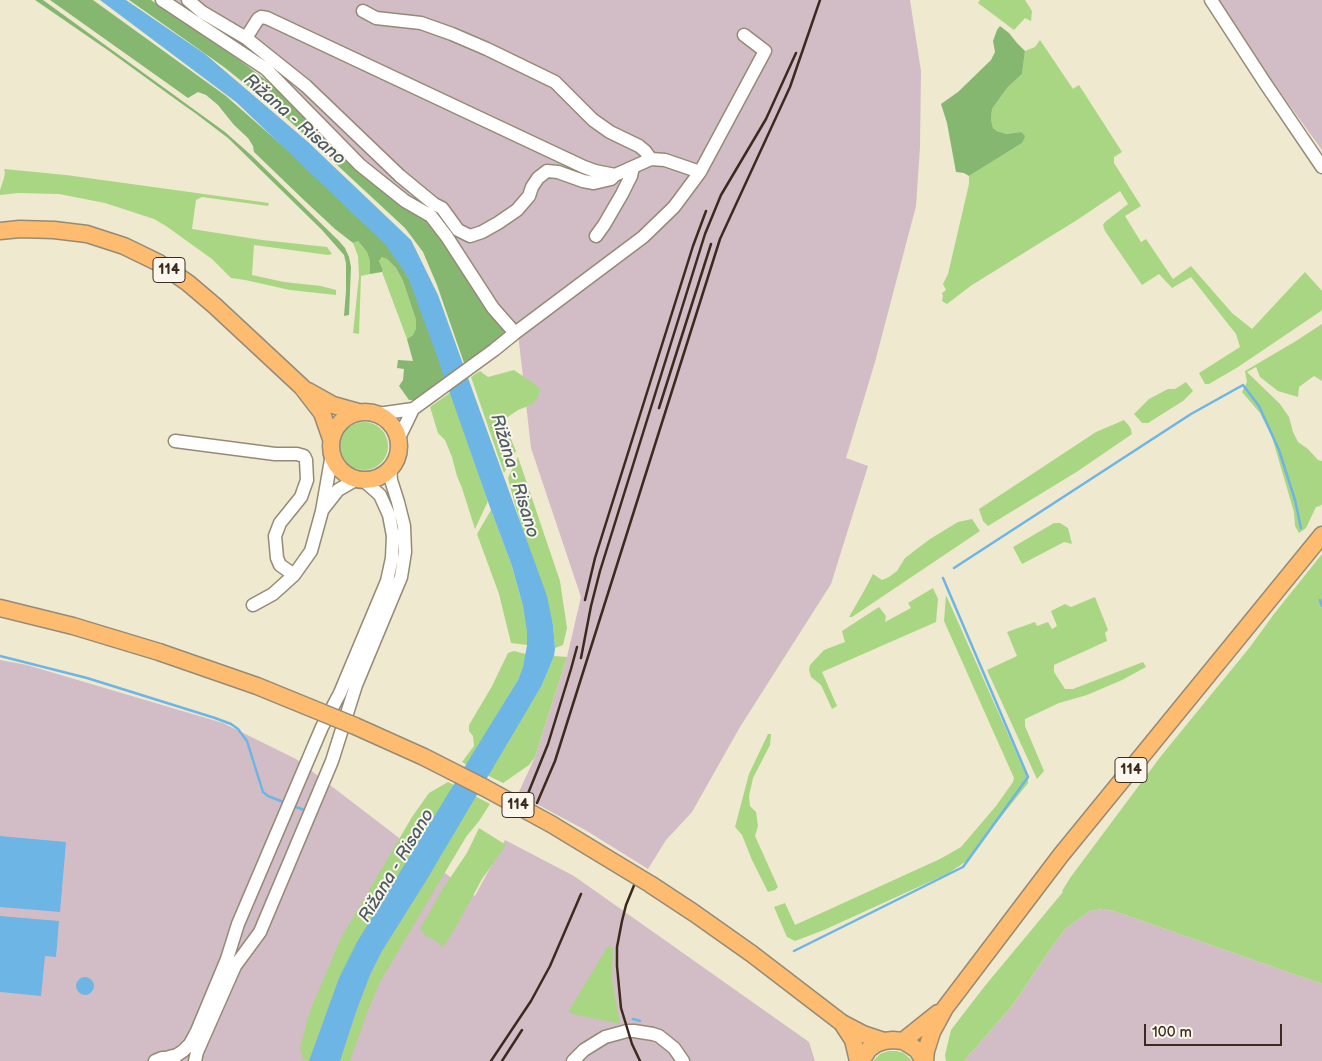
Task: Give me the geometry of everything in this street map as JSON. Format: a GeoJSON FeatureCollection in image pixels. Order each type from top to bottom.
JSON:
{"type":"FeatureCollection","features":[{"type":"Feature","properties":{"kind":"main road","name":"114"},"geometry":{"type":"LineString","coordinates":[[0,231],[20,229],[54,230],[87,234],[124,246],[159,263],[188,283],[215,306],[302,387],[322,413],[338,468],[350,476],[360,479]]}},
{"type":"Feature","properties":{"kind":"main road","name":"114"},"geometry":{"type":"LineString","coordinates":[[302,387],[333,405],[358,412],[378,414]]}},
{"type":"Feature","properties":{"kind":"main road"},"geometry":{"type":"LineString","coordinates":[[331,447],[336,427],[346,417],[358,412]]}},
{"type":"Feature","properties":{"kind":"main road"},"geometry":{"type":"LineString","coordinates":[[360,479],[381,476],[390,468],[397,457],[399,446],[394,428],[378,414]]}},
{"type":"Feature","properties":{"kind":"main road","name":"114"},"geometry":{"type":"LineString","coordinates":[[924,1061],[932,1032],[945,1008],[1061,855],[1322,535]]}},
{"type":"Feature","properties":{"kind":"main road","name":"114"},"geometry":{"type":"LineString","coordinates":[[0,608],[73,626],[159,652],[257,686],[355,726],[424,757],[535,815],[634,874],[752,954],[842,1023],[863,1034],[884,1041]]}},
{"type":"Feature","properties":{"kind":"main road","name":"114"},"geometry":{"type":"LineString","coordinates":[[903,1041],[945,1008]]}},
{"type":"Feature","properties":{"kind":"main road","name":"114"},"geometry":{"type":"LineString","coordinates":[[842,1023],[852,1040],[860,1061]]}},
{"type":"Feature","properties":{"kind":"main road","name":"114"},"geometry":{"type":"LineString","coordinates":[[860,1061],[869,1049],[876,1044],[894,1040],[903,1041],[910,1045],[917,1050],[924,1061]]}},
{"type":"Feature","properties":{"kind":"street"},"geometry":{"type":"LineString","coordinates":[[162,0],[266,69],[360,165],[405,201],[431,216],[494,308],[515,333]]}},
{"type":"Feature","properties":{"kind":"street"},"geometry":{"type":"LineString","coordinates":[[188,0],[202,12],[246,38],[306,86],[400,176],[434,204],[442,208],[458,230],[470,236],[498,223],[516,210],[529,196],[538,178],[547,171],[558,172],[594,183],[626,175],[650,159],[665,160],[700,172]]}},
{"type":"Feature","properties":{"kind":"street"},"geometry":{"type":"LineString","coordinates":[[1211,0],[1322,167]]}},
{"type":"Feature","properties":{"kind":"street"},"geometry":{"type":"LineString","coordinates":[[363,11],[376,18],[429,25],[487,49],[555,82],[592,120],[610,132],[639,146],[650,159]]}},
{"type":"Feature","properties":{"kind":"street"},"geometry":{"type":"LineString","coordinates":[[246,38],[258,18],[267,18],[584,167],[594,171],[626,175]]}},
{"type":"Feature","properties":{"kind":"street"},"geometry":{"type":"LineString","coordinates":[[398,440],[415,408],[642,237],[674,207],[700,172],[765,51],[744,35]]}},
{"type":"Feature","properties":{"kind":"street"},"geometry":{"type":"LineString","coordinates":[[596,236],[604,226],[626,175]]}},
{"type":"Feature","properties":{"kind":"street"},"geometry":{"type":"LineString","coordinates":[[378,414],[415,408]]}},
{"type":"Feature","properties":{"kind":"street"},"geometry":{"type":"LineString","coordinates":[[175,441],[304,456],[307,480],[301,497],[280,523],[275,536],[277,558],[280,565],[294,575]]}},
{"type":"Feature","properties":{"kind":"street"},"geometry":{"type":"LineString","coordinates":[[253,605],[272,594],[294,575],[311,551],[322,511],[331,447]]}},
{"type":"Feature","properties":{"kind":"street"},"geometry":{"type":"LineString","coordinates":[[195,1061],[197,1052],[235,966],[260,932],[332,761],[356,685],[401,577],[405,552],[404,526],[391,480],[390,468]]}},
{"type":"Feature","properties":{"kind":"street"},"geometry":{"type":"LineString","coordinates":[[169,1058],[183,1051],[190,1044],[197,1031],[228,958],[238,924],[322,727],[340,693],[387,581],[394,536],[389,515],[380,495],[360,479],[338,490],[322,511]]}},
{"type":"Feature","properties":{"kind":"street"},"geometry":{"type":"LineString","coordinates":[[573,1061],[584,1050],[605,1037],[634,1031],[660,1036],[674,1048],[684,1061]]}},
{"type":"Feature","properties":{"kind":"street"},"geometry":{"type":"LineString","coordinates":[[155,1061],[162,1058],[176,1058],[182,1061]]}},
{"type":"Feature","properties":{"kind":"shaded area"},"geometry":{"type":"Polygon","coordinates":[[[174,0],[910,0],[921,71],[920,147],[916,206],[875,362],[846,458],[868,466],[831,584],[740,727],[692,812],[666,840],[648,869],[587,831],[518,794],[535,757],[567,657],[581,597],[531,448],[518,333],[270,64],[174,0]]]}},
{"type":"Feature","properties":{"kind":"shaded area"},"geometry":{"type":"Polygon","coordinates":[[[1213,0],[1322,0],[1322,150],[1213,0]]]}},
{"type":"Feature","properties":{"kind":"shaded area"},"geometry":{"type":"Polygon","coordinates":[[[0,660],[27,665],[223,723],[296,759],[475,896],[505,840],[574,876],[809,1042],[815,1061],[0,1061],[0,660]]]}},
{"type":"Feature","properties":{"kind":"shaded area"},"geometry":{"type":"Polygon","coordinates":[[[1103,909],[1114,911],[1322,984],[1322,1061],[964,1061],[1012,1006],[1065,929],[1090,911],[1103,909]]]}},
{"type":"Feature","properties":{"kind":"green space"},"geometry":{"type":"Polygon","coordinates":[[[35,0],[43,0],[225,132],[339,241],[345,248],[351,267],[349,315],[344,316],[346,263],[344,255],[322,230],[228,138],[109,51],[35,0]]]}},
{"type":"Feature","properties":{"kind":"green space"},"geometry":{"type":"Polygon","coordinates":[[[50,0],[93,0],[226,96],[350,205],[395,254],[420,298],[446,377],[416,400],[409,400],[399,386],[403,380],[404,369],[397,368],[398,360],[413,361],[407,339],[413,335],[416,328],[416,320],[403,281],[396,268],[387,259],[382,257],[379,261],[383,269],[382,272],[370,274],[370,261],[367,252],[358,241],[353,243],[335,229],[254,152],[248,138],[234,125],[218,105],[206,95],[198,92],[188,98],[50,0]]]}},
{"type":"Feature","properties":{"kind":"green space"},"geometry":{"type":"Polygon","coordinates":[[[129,0],[151,0],[242,62],[270,83],[428,217],[510,331],[464,363],[437,285],[423,252],[405,228],[281,113],[224,67],[129,0]]]}},
{"type":"Feature","properties":{"kind":"green space"},"geometry":{"type":"Polygon","coordinates":[[[980,0],[1025,0],[1032,11],[1031,21],[1025,18],[1014,30],[978,3],[980,0]]]}},
{"type":"Feature","properties":{"kind":"green space"},"geometry":{"type":"Polygon","coordinates":[[[1000,26],[1025,51],[1022,74],[1007,88],[992,109],[991,120],[993,128],[997,131],[1006,134],[1021,132],[1025,136],[1022,143],[969,176],[956,172],[947,123],[941,104],[958,92],[991,60],[995,52],[993,41],[1000,26]]]}},
{"type":"Feature","properties":{"kind":"green space"},"geometry":{"type":"Polygon","coordinates":[[[1040,40],[1073,89],[1079,85],[1122,152],[1114,157],[1114,163],[1141,206],[1125,216],[1141,242],[1146,239],[1173,279],[1191,266],[1232,313],[1252,329],[1305,272],[1322,291],[1321,311],[1238,367],[1209,384],[1205,384],[1199,373],[1240,347],[1236,334],[1191,277],[1172,288],[1159,274],[1142,285],[1105,231],[1103,225],[1128,204],[1120,191],[972,285],[947,304],[942,301],[942,293],[946,290],[943,284],[948,274],[969,184],[969,176],[1022,143],[1021,132],[1006,134],[993,128],[991,120],[992,109],[1007,88],[1022,74],[1025,51],[1035,47],[1040,40]]]}},
{"type":"Feature","properties":{"kind":"green space"},"geometry":{"type":"Polygon","coordinates":[[[4,169],[66,175],[269,203],[268,206],[202,197],[196,200],[192,229],[262,240],[327,247],[332,254],[254,245],[252,275],[284,282],[321,286],[336,290],[336,295],[290,290],[231,278],[212,259],[166,226],[154,219],[105,203],[59,194],[18,193],[0,195],[4,169]]]}},
{"type":"Feature","properties":{"kind":"green space"},"geometry":{"type":"Polygon","coordinates":[[[358,241],[367,252],[370,261],[370,274],[361,276],[359,334],[353,333],[359,276],[358,256],[353,243],[358,241]]]}},
{"type":"Feature","properties":{"kind":"green space"},"geometry":{"type":"Polygon","coordinates":[[[382,257],[387,259],[396,268],[403,281],[416,320],[416,328],[413,335],[407,339],[382,272],[383,268],[379,261],[382,257]]]}},
{"type":"Feature","properties":{"kind":"green space"},"geometry":{"type":"Polygon","coordinates":[[[1322,324],[1322,381],[1314,376],[1299,387],[1298,397],[1278,391],[1260,377],[1256,367],[1247,372],[1280,404],[1289,417],[1298,442],[1318,460],[1322,461],[1322,504],[1316,507],[1306,528],[1299,533],[1295,526],[1294,512],[1272,437],[1260,413],[1242,392],[1247,382],[1245,371],[1322,324]]]}},
{"type":"Feature","properties":{"kind":"green space"},"geometry":{"type":"Polygon","coordinates":[[[514,370],[540,388],[538,397],[533,404],[518,410],[505,419],[506,427],[516,451],[504,473],[471,377],[480,371],[488,377],[514,370]]]}},
{"type":"Feature","properties":{"kind":"green space"},"geometry":{"type":"Polygon","coordinates":[[[1186,382],[1193,391],[1183,401],[1148,423],[1142,423],[1134,414],[1149,399],[1168,389],[1175,389],[1186,382]]]}},
{"type":"Feature","properties":{"kind":"green space"},"geometry":{"type":"Polygon","coordinates":[[[451,392],[488,501],[475,529],[452,457],[445,440],[438,433],[430,407],[451,392]]]}},
{"type":"Feature","properties":{"kind":"green space"},"geometry":{"type":"Polygon","coordinates":[[[1124,420],[1130,427],[1132,434],[1078,471],[988,526],[983,521],[979,509],[1096,432],[1124,420]]]}},
{"type":"Feature","properties":{"kind":"green space"},"geometry":{"type":"Polygon","coordinates":[[[359,422],[369,422],[381,429],[388,441],[388,451],[381,463],[369,470],[359,470],[351,466],[344,459],[340,451],[340,441],[344,433],[351,426],[359,422]]]}},
{"type":"Feature","properties":{"kind":"green space"},"geometry":{"type":"Polygon","coordinates":[[[518,457],[560,581],[567,628],[563,645],[555,648],[553,625],[508,478],[518,457]]]}},
{"type":"Feature","properties":{"kind":"green space"},"geometry":{"type":"Polygon","coordinates":[[[491,510],[512,566],[523,606],[528,631],[527,645],[511,643],[499,594],[477,534],[491,510]]]}},
{"type":"Feature","properties":{"kind":"green space"},"geometry":{"type":"Polygon","coordinates":[[[972,519],[980,531],[852,617],[849,617],[873,574],[882,580],[889,577],[897,571],[905,558],[930,539],[958,522],[972,519]]]}},
{"type":"Feature","properties":{"kind":"green space"},"geometry":{"type":"Polygon","coordinates":[[[1054,523],[1060,523],[1068,528],[1072,544],[1064,542],[1022,564],[1013,547],[1054,523]]]}},
{"type":"Feature","properties":{"kind":"green space"},"geometry":{"type":"Polygon","coordinates":[[[1322,554],[1322,984],[1114,911],[1103,909],[1090,911],[1065,929],[1012,1006],[964,1061],[946,1061],[945,1055],[951,1030],[1063,892],[1070,878],[1161,756],[1250,647],[1322,554]]]}},
{"type":"Feature","properties":{"kind":"green space"},"geometry":{"type":"Polygon","coordinates":[[[933,588],[938,599],[936,622],[822,672],[837,706],[832,709],[821,685],[811,677],[810,665],[824,650],[845,642],[842,631],[879,607],[886,616],[885,622],[911,608],[908,603],[933,588]]]}},
{"type":"Feature","properties":{"kind":"green space"},"geometry":{"type":"Polygon","coordinates":[[[946,595],[1028,779],[1028,783],[971,856],[949,873],[824,930],[795,941],[787,937],[774,907],[785,903],[795,925],[940,859],[961,847],[996,806],[1013,782],[1014,778],[944,621],[946,595]]]}},
{"type":"Feature","properties":{"kind":"green space"},"geometry":{"type":"Polygon","coordinates":[[[1095,597],[1108,630],[1105,633],[1107,641],[1054,665],[1054,672],[1065,689],[1073,689],[1143,662],[1146,667],[1122,680],[1087,695],[1059,703],[1025,719],[1025,726],[1044,771],[1037,779],[987,670],[1017,656],[1007,632],[1035,622],[1037,626],[1048,622],[1052,629],[1057,626],[1051,611],[1065,604],[1071,607],[1095,597]]]}},
{"type":"Feature","properties":{"kind":"green space"},"geometry":{"type":"Polygon","coordinates":[[[514,651],[526,654],[518,680],[467,765],[462,762],[474,746],[469,725],[491,688],[508,653],[514,651]]]}},
{"type":"Feature","properties":{"kind":"green space"},"geometry":{"type":"Polygon","coordinates":[[[554,656],[567,657],[535,757],[529,765],[503,783],[487,775],[542,685],[554,656]]]}},
{"type":"Feature","properties":{"kind":"green space"},"geometry":{"type":"Polygon","coordinates":[[[768,734],[771,734],[770,745],[753,778],[749,796],[750,806],[756,812],[758,826],[755,836],[778,887],[768,892],[742,835],[735,827],[749,774],[768,734]]]}},
{"type":"Feature","properties":{"kind":"green space"},"geometry":{"type":"Polygon","coordinates":[[[448,782],[454,785],[357,943],[339,978],[309,1061],[303,1059],[300,1048],[307,1021],[341,938],[412,817],[429,793],[448,782]]]}},
{"type":"Feature","properties":{"kind":"green space"},"geometry":{"type":"Polygon","coordinates":[[[475,796],[490,804],[466,837],[380,982],[350,1061],[340,1061],[370,975],[382,951],[426,881],[475,796]]]}},
{"type":"Feature","properties":{"kind":"green space"},"geometry":{"type":"Polygon","coordinates":[[[479,828],[506,845],[482,879],[443,947],[426,936],[420,929],[442,890],[467,853],[479,828]]]}},
{"type":"Feature","properties":{"kind":"green space"},"geometry":{"type":"Polygon","coordinates":[[[608,946],[613,948],[612,980],[620,1024],[568,1012],[608,946]]]}},
{"type":"Feature","properties":{"kind":"green space"},"geometry":{"type":"Polygon","coordinates":[[[888,1051],[904,1053],[912,1061],[873,1061],[880,1054],[888,1051]]]}},
{"type":"Feature","properties":{"kind":"water"},"geometry":{"type":"Polygon","coordinates":[[[100,0],[126,0],[205,54],[308,142],[411,240],[438,295],[547,596],[553,625],[555,648],[554,656],[542,685],[426,881],[382,951],[370,975],[340,1061],[309,1061],[339,978],[357,942],[518,680],[523,667],[527,645],[523,606],[512,566],[408,277],[385,244],[236,102],[100,0]]]}},
{"type":"Feature","properties":{"kind":"water"},"geometry":{"type":"Polygon","coordinates":[[[0,836],[66,842],[60,912],[0,907],[0,836]]]}},
{"type":"Feature","properties":{"kind":"water"},"geometry":{"type":"Polygon","coordinates":[[[0,916],[59,921],[56,957],[45,956],[41,996],[0,992],[0,916]]]}},
{"type":"Feature","properties":{"kind":"water"},"geometry":{"type":"Polygon","coordinates":[[[85,977],[91,980],[94,986],[91,992],[85,995],[79,992],[76,986],[79,980],[85,977]]]}},
{"type":"Feature","properties":{"kind":"waterway"},"geometry":{"type":"LineString","coordinates":[[954,568],[1191,414],[1243,385],[1259,406],[1279,450],[1295,500],[1301,528]]}},
{"type":"Feature","properties":{"kind":"waterway"},"geometry":{"type":"LineString","coordinates":[[794,951],[963,867],[1028,777],[943,578]]}},
{"type":"Feature","properties":{"kind":"waterway"},"geometry":{"type":"LineString","coordinates":[[1320,600],[1322,606]]}},
{"type":"Feature","properties":{"kind":"waterway"},"geometry":{"type":"LineString","coordinates":[[0,656],[87,678],[231,724],[238,729],[247,741],[263,792],[286,803]]}},
{"type":"Feature","properties":{"kind":"waterway"},"geometry":{"type":"LineString","coordinates":[[293,806],[307,811]]}},
{"type":"Feature","properties":{"kind":"waterway"},"geometry":{"type":"LineString","coordinates":[[633,1019],[640,1021]]}},
{"type":"Feature","properties":{"kind":"railway"},"geometry":{"type":"LineString","coordinates":[[537,803],[555,761],[720,239],[790,87],[820,0]]}},
{"type":"Feature","properties":{"kind":"railway"},"geometry":{"type":"LineString","coordinates":[[581,658],[600,571],[705,234],[721,195],[766,119],[796,53]]}},
{"type":"Feature","properties":{"kind":"railway"},"geometry":{"type":"LineString","coordinates":[[585,600],[595,558],[693,246],[706,211]]}},
{"type":"Feature","properties":{"kind":"railway"},"geometry":{"type":"LineString","coordinates":[[659,408],[711,244]]}},
{"type":"Feature","properties":{"kind":"railway"},"geometry":{"type":"LineString","coordinates":[[527,796],[548,744],[577,647]]}},
{"type":"Feature","properties":{"kind":"railway"},"geometry":{"type":"LineString","coordinates":[[635,883],[622,921],[617,947],[617,966],[621,1008],[632,1044],[640,1061]]}},
{"type":"Feature","properties":{"kind":"railway"},"geometry":{"type":"LineString","coordinates":[[491,1061],[531,1001],[550,966],[581,894]]}},
{"type":"Feature","properties":{"kind":"railway"},"geometry":{"type":"LineString","coordinates":[[502,1061],[522,1030]]}},
{"type":"Feature","properties":{"kind":"water label","name":"Rižana - Risano"},"geometry":{"type":"Point","coordinates":[294,120]}},
{"type":"Feature","properties":{"kind":"water label","name":"Rižana - Risano"},"geometry":{"type":"Point","coordinates":[514,476]}},
{"type":"Feature","properties":{"kind":"water label","name":"Rižana - Risano"},"geometry":{"type":"Point","coordinates":[397,866]}}]}
